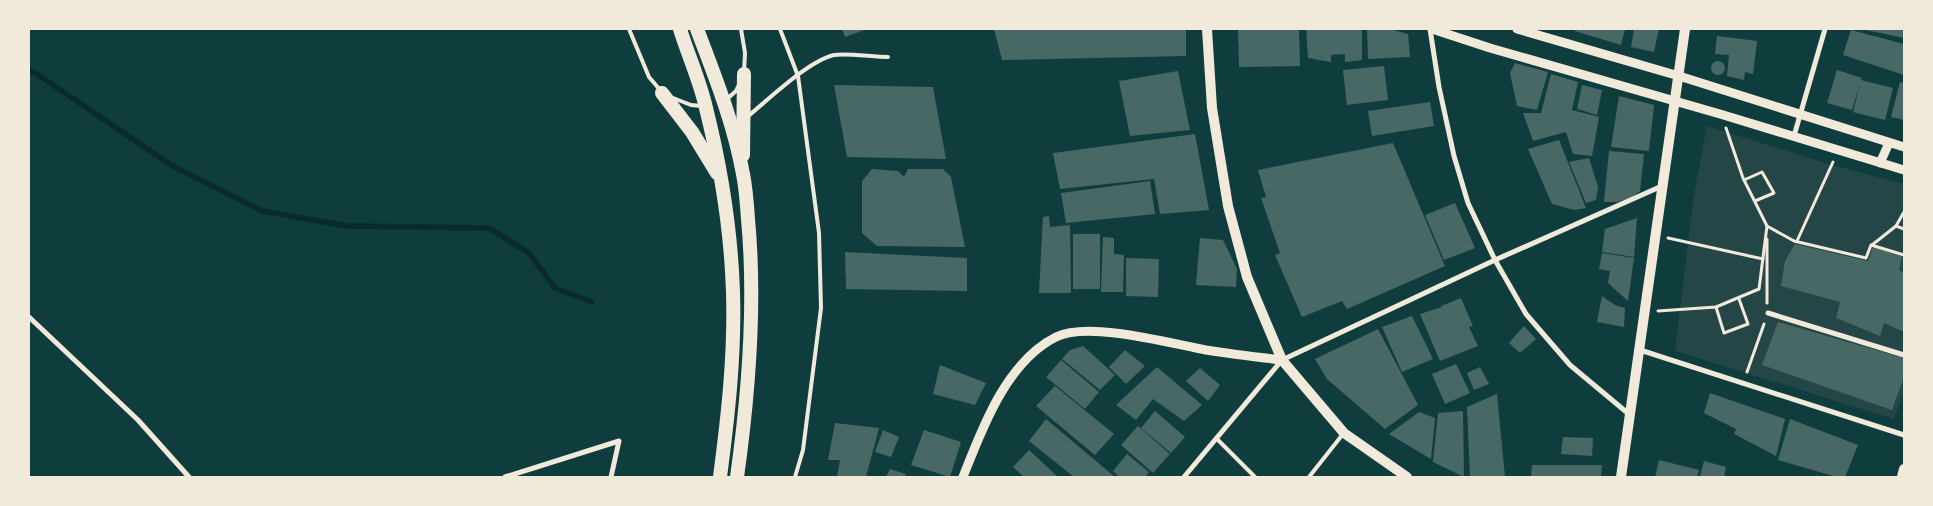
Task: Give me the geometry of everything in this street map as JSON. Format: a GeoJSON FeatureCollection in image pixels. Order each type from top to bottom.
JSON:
{"type":"FeatureCollection","features":[{"type":"Feature","properties":{"kind":"highway"},"geometry":{"type":"LineString","coordinates":[[680,29],[706,106],[722,182],[728,226],[733,292],[729,410],[720,477]]}},
{"type":"Feature","properties":{"kind":"highway"},"geometry":{"type":"LineString","coordinates":[[698,29],[724,101],[743,174]]}},
{"type":"Feature","properties":{"kind":"highway"},"geometry":{"type":"LineString","coordinates":[[737,477],[748,373],[752,292],[751,246],[743,174],[744,74]]}},
{"type":"Feature","properties":{"kind":"highway"},"geometry":{"type":"LineString","coordinates":[[662,93],[692,132],[722,182]]}},
{"type":"Feature","properties":{"kind":"main road"},"geometry":{"type":"LineString","coordinates":[[1207,29],[1212,108],[1228,206],[1247,277],[1282,360],[1344,434],[1407,477]]}},
{"type":"Feature","properties":{"kind":"main road"},"geometry":{"type":"LineString","coordinates":[[1621,477],[1685,29]]}},
{"type":"Feature","properties":{"kind":"main road"},"geometry":{"type":"LineString","coordinates":[[1902,477],[1904,469]]}},
{"type":"Feature","properties":{"kind":"street"},"geometry":{"type":"LineString","coordinates":[[1631,416],[1570,365],[1532,322],[1495,260],[1468,203],[1454,156],[1431,29],[1904,170]]}},
{"type":"Feature","properties":{"kind":"street"},"geometry":{"type":"LineString","coordinates":[[1518,29],[1679,76],[1904,147]]}},
{"type":"Feature","properties":{"kind":"street"},"geometry":{"type":"LineString","coordinates":[[1794,136],[1825,29]]}},
{"type":"Feature","properties":{"kind":"street"},"geometry":{"type":"LineString","coordinates":[[1880,163],[1888,143]]}},
{"type":"Feature","properties":{"kind":"street"},"geometry":{"type":"LineString","coordinates":[[1184,477],[1282,360],[1495,260],[1662,186]]}},
{"type":"Feature","properties":{"kind":"street"},"geometry":{"type":"LineString","coordinates":[[1768,313],[1904,355]]}},
{"type":"Feature","properties":{"kind":"street"},"geometry":{"type":"LineString","coordinates":[[29,317],[138,420],[188,477]]}},
{"type":"Feature","properties":{"kind":"street"},"geometry":{"type":"LineString","coordinates":[[963,477],[982,430],[1019,366],[1037,349],[1057,336],[1080,331],[1101,332],[1282,360]]}},
{"type":"Feature","properties":{"kind":"street"},"geometry":{"type":"LineString","coordinates":[[1640,350],[1904,435]]}},
{"type":"Feature","properties":{"kind":"street"},"geometry":{"type":"LineString","coordinates":[[505,477],[619,441],[611,477]]}},
{"type":"Feature","properties":{"kind":"lane"},"geometry":{"type":"LineString","coordinates":[[629,29],[649,77],[662,93],[690,105],[706,106],[724,101],[736,91],[744,74],[745,53],[741,29]]}},
{"type":"Feature","properties":{"kind":"lane"},"geometry":{"type":"LineString","coordinates":[[780,29],[798,76],[819,233],[821,308],[803,450],[795,477]]}},
{"type":"Feature","properties":{"kind":"lane"},"geometry":{"type":"LineString","coordinates":[[743,120],[818,62],[835,55],[888,57]]}},
{"type":"Feature","properties":{"kind":"lane"},"geometry":{"type":"LineString","coordinates":[[1309,477],[1344,434]]}},
{"type":"Feature","properties":{"kind":"lane"},"geometry":{"type":"LineString","coordinates":[[1216,438],[1255,477]]}},
{"type":"Feature","properties":{"kind":"path"},"geometry":{"type":"LineString","coordinates":[[1645,311],[1716,307],[1739,299],[1759,289],[1767,226],[1744,180],[1720,114]]}},
{"type":"Feature","properties":{"kind":"path"},"geometry":{"type":"LineString","coordinates":[[1797,241],[1839,150]]}},
{"type":"Feature","properties":{"kind":"path"},"geometry":{"type":"LineString","coordinates":[[1744,180],[1762,172],[1774,193],[1755,201]]}},
{"type":"Feature","properties":{"kind":"path"},"geometry":{"type":"LineString","coordinates":[[1767,226],[1797,241],[1866,258],[1871,245],[1896,226],[1904,212]]}},
{"type":"Feature","properties":{"kind":"path"},"geometry":{"type":"LineString","coordinates":[[1896,226],[1904,229]]}},
{"type":"Feature","properties":{"kind":"path"},"geometry":{"type":"LineString","coordinates":[[1655,235],[1763,259]]}},
{"type":"Feature","properties":{"kind":"path"},"geometry":{"type":"LineString","coordinates":[[1871,245],[1904,255]]}},
{"type":"Feature","properties":{"kind":"path"},"geometry":{"type":"LineString","coordinates":[[1716,307],[1724,333],[1748,324],[1739,299]]}},
{"type":"Feature","properties":{"kind":"shaded area"},"geometry":{"type":"Polygon","coordinates":[[[1707,126],[1832,165],[1904,184],[1904,390],[1894,419],[1675,351],[1694,194],[1707,126]]]}},
{"type":"Feature","properties":{"kind":"building"},"geometry":{"type":"Polygon","coordinates":[[[842,29],[867,29],[845,37],[842,29]]]}},
{"type":"Feature","properties":{"kind":"building"},"geometry":{"type":"Polygon","coordinates":[[[994,29],[1186,29],[1186,56],[1002,60],[994,29]]]}},
{"type":"Feature","properties":{"kind":"building"},"geometry":{"type":"Polygon","coordinates":[[[1238,29],[1299,29],[1300,66],[1239,67],[1238,29]]]}},
{"type":"Feature","properties":{"kind":"building"},"geometry":{"type":"Polygon","coordinates":[[[1306,29],[1362,29],[1362,60],[1345,62],[1345,54],[1331,55],[1331,62],[1308,58],[1306,29]]]}},
{"type":"Feature","properties":{"kind":"building"},"geometry":{"type":"Polygon","coordinates":[[[1367,29],[1390,29],[1408,34],[1410,57],[1368,59],[1367,29]]]}},
{"type":"Feature","properties":{"kind":"building"},"geometry":{"type":"Polygon","coordinates":[[[1575,29],[1625,29],[1621,45],[1575,31],[1575,29]]]}},
{"type":"Feature","properties":{"kind":"building"},"geometry":{"type":"Polygon","coordinates":[[[1634,29],[1659,29],[1654,52],[1631,47],[1634,29]]]}},
{"type":"Feature","properties":{"kind":"building"},"geometry":{"type":"Polygon","coordinates":[[[1904,29],[1904,38],[1866,30],[1904,29]]]}},
{"type":"Feature","properties":{"kind":"building"},"geometry":{"type":"Polygon","coordinates":[[[1851,30],[1904,44],[1904,75],[1843,55],[1851,30]]]}},
{"type":"Feature","properties":{"kind":"building"},"geometry":{"type":"Polygon","coordinates":[[[1717,36],[1757,41],[1753,74],[1745,72],[1744,80],[1727,76],[1729,55],[1715,54],[1717,36]]]}},
{"type":"Feature","properties":{"kind":"building"},"geometry":{"type":"Polygon","coordinates":[[[1718,61],[1723,63],[1725,68],[1723,73],[1718,75],[1713,73],[1711,68],[1713,63],[1718,61]]]}},
{"type":"Feature","properties":{"kind":"building"},"geometry":{"type":"Polygon","coordinates":[[[1515,63],[1548,72],[1537,110],[1517,106],[1510,73],[1515,63]]]}},
{"type":"Feature","properties":{"kind":"building"},"geometry":{"type":"Polygon","coordinates":[[[1384,66],[1388,100],[1347,105],[1343,70],[1384,66]]]}},
{"type":"Feature","properties":{"kind":"building"},"geometry":{"type":"Polygon","coordinates":[[[1837,70],[1862,78],[1861,80],[1893,88],[1885,120],[1853,112],[1860,84],[1852,110],[1827,103],[1837,70]]]}},
{"type":"Feature","properties":{"kind":"building"},"geometry":{"type":"Polygon","coordinates":[[[1178,71],[1190,130],[1130,136],[1119,81],[1178,71]]]}},
{"type":"Feature","properties":{"kind":"building"},"geometry":{"type":"Polygon","coordinates":[[[1551,74],[1578,82],[1572,110],[1599,117],[1592,156],[1573,154],[1566,132],[1533,141],[1523,113],[1541,113],[1551,74]]]}},
{"type":"Feature","properties":{"kind":"building"},"geometry":{"type":"Polygon","coordinates":[[[1900,82],[1904,83],[1904,120],[1891,117],[1900,82]]]}},
{"type":"Feature","properties":{"kind":"building"},"geometry":{"type":"Polygon","coordinates":[[[834,85],[933,87],[946,159],[847,157],[834,85]]]}},
{"type":"Feature","properties":{"kind":"building"},"geometry":{"type":"Polygon","coordinates":[[[1582,85],[1602,90],[1597,115],[1577,109],[1582,85]]]}},
{"type":"Feature","properties":{"kind":"building"},"geometry":{"type":"Polygon","coordinates":[[[1619,96],[1654,105],[1649,151],[1611,147],[1619,96]]]}},
{"type":"Feature","properties":{"kind":"building"},"geometry":{"type":"Polygon","coordinates":[[[1430,102],[1434,126],[1372,136],[1368,111],[1430,102]]]}},
{"type":"Feature","properties":{"kind":"building"},"geometry":{"type":"Polygon","coordinates":[[[1195,134],[1209,210],[1160,214],[1154,179],[1060,189],[1053,153],[1195,134]]]}},
{"type":"Feature","properties":{"kind":"building"},"geometry":{"type":"Polygon","coordinates":[[[1559,140],[1586,208],[1574,210],[1552,204],[1528,149],[1559,140]]]}},
{"type":"Feature","properties":{"kind":"building"},"geometry":{"type":"Polygon","coordinates":[[[1393,143],[1445,266],[1347,309],[1342,301],[1302,317],[1275,255],[1280,253],[1261,198],[1266,197],[1258,170],[1393,143]]]}},
{"type":"Feature","properties":{"kind":"building"},"geometry":{"type":"Polygon","coordinates":[[[1609,151],[1644,154],[1640,191],[1632,197],[1617,202],[1604,202],[1609,151]]]}},
{"type":"Feature","properties":{"kind":"building"},"geometry":{"type":"Polygon","coordinates":[[[1589,158],[1598,187],[1596,200],[1586,203],[1569,162],[1589,158]]]}},
{"type":"Feature","properties":{"kind":"building"},"geometry":{"type":"Polygon","coordinates":[[[872,169],[898,171],[904,177],[908,169],[943,169],[951,177],[965,247],[877,246],[862,233],[862,181],[872,169]]]}},
{"type":"Feature","properties":{"kind":"building"},"geometry":{"type":"Polygon","coordinates":[[[1150,181],[1155,214],[1066,223],[1061,193],[1150,181]]]}},
{"type":"Feature","properties":{"kind":"building"},"geometry":{"type":"Polygon","coordinates":[[[1455,203],[1475,248],[1444,260],[1425,215],[1455,203]]]}},
{"type":"Feature","properties":{"kind":"building"},"geometry":{"type":"Polygon","coordinates":[[[1049,216],[1050,227],[1070,225],[1071,293],[1039,293],[1043,217],[1049,216]]]}},
{"type":"Feature","properties":{"kind":"building"},"geometry":{"type":"Polygon","coordinates":[[[1637,218],[1634,257],[1602,252],[1605,229],[1637,218]]]}},
{"type":"Feature","properties":{"kind":"building"},"geometry":{"type":"Polygon","coordinates":[[[1073,234],[1100,234],[1100,289],[1073,289],[1073,234]]]}},
{"type":"Feature","properties":{"kind":"building"},"geometry":{"type":"Polygon","coordinates":[[[1103,237],[1114,238],[1114,254],[1124,255],[1123,292],[1101,292],[1103,237]]]}},
{"type":"Feature","properties":{"kind":"building"},"geometry":{"type":"Polygon","coordinates":[[[1200,238],[1223,240],[1237,269],[1236,287],[1196,285],[1200,238]]]}},
{"type":"Feature","properties":{"kind":"building"},"geometry":{"type":"Polygon","coordinates":[[[1795,244],[1868,261],[1873,247],[1902,256],[1899,271],[1904,272],[1904,332],[1884,323],[1880,336],[1836,318],[1840,302],[1781,286],[1785,261],[1795,244]]]}},
{"type":"Feature","properties":{"kind":"building"},"geometry":{"type":"Polygon","coordinates":[[[845,252],[967,258],[967,291],[846,289],[845,252]]]}},
{"type":"Feature","properties":{"kind":"building"},"geometry":{"type":"Polygon","coordinates":[[[1602,253],[1634,258],[1628,301],[1608,283],[1610,271],[1599,269],[1602,253]]]}},
{"type":"Feature","properties":{"kind":"building"},"geometry":{"type":"Polygon","coordinates":[[[1126,258],[1159,259],[1158,297],[1126,296],[1126,258]]]}},
{"type":"Feature","properties":{"kind":"building"},"geometry":{"type":"Polygon","coordinates":[[[1602,296],[1615,305],[1625,308],[1624,327],[1597,322],[1602,296]]]}},
{"type":"Feature","properties":{"kind":"building"},"geometry":{"type":"Polygon","coordinates":[[[1461,298],[1473,326],[1469,327],[1478,346],[1440,361],[1420,314],[1461,298]]]}},
{"type":"Feature","properties":{"kind":"building"},"geometry":{"type":"Polygon","coordinates":[[[1412,316],[1433,359],[1402,372],[1382,327],[1412,316]]]}},
{"type":"Feature","properties":{"kind":"building"},"geometry":{"type":"Polygon","coordinates":[[[1778,322],[1904,358],[1904,377],[1892,410],[1762,365],[1778,322]]]}},
{"type":"Feature","properties":{"kind":"building"},"geometry":{"type":"Polygon","coordinates":[[[1524,326],[1536,339],[1520,353],[1509,343],[1524,326]]]}},
{"type":"Feature","properties":{"kind":"building"},"geometry":{"type":"Polygon","coordinates":[[[1378,329],[1418,405],[1385,429],[1327,379],[1315,359],[1378,329]]]}},
{"type":"Feature","properties":{"kind":"building"},"geometry":{"type":"Polygon","coordinates":[[[1083,346],[1115,375],[1100,390],[1062,359],[1070,350],[1083,346]]]}},
{"type":"Feature","properties":{"kind":"building"},"geometry":{"type":"Polygon","coordinates":[[[1125,350],[1145,366],[1126,384],[1109,367],[1125,350]]]}},
{"type":"Feature","properties":{"kind":"building"},"geometry":{"type":"Polygon","coordinates":[[[1061,360],[1099,392],[1085,409],[1046,377],[1061,360]]]}},
{"type":"Feature","properties":{"kind":"building"},"geometry":{"type":"Polygon","coordinates":[[[1456,364],[1470,393],[1445,404],[1432,374],[1456,364]]]}},
{"type":"Feature","properties":{"kind":"building"},"geometry":{"type":"Polygon","coordinates":[[[940,365],[986,383],[975,405],[933,394],[940,365]]]}},
{"type":"Feature","properties":{"kind":"building"},"geometry":{"type":"Polygon","coordinates":[[[1157,367],[1202,405],[1184,421],[1153,399],[1136,420],[1116,405],[1157,367]]]}},
{"type":"Feature","properties":{"kind":"building"},"geometry":{"type":"Polygon","coordinates":[[[1480,367],[1489,384],[1474,390],[1467,373],[1480,367]]]}},
{"type":"Feature","properties":{"kind":"building"},"geometry":{"type":"Polygon","coordinates":[[[1200,368],[1220,385],[1208,401],[1186,381],[1200,368]]]}},
{"type":"Feature","properties":{"kind":"building"},"geometry":{"type":"Polygon","coordinates":[[[1055,386],[1114,434],[1095,455],[1036,406],[1055,386]]]}},
{"type":"Feature","properties":{"kind":"building"},"geometry":{"type":"Polygon","coordinates":[[[1710,393],[1785,419],[1776,456],[1734,434],[1736,429],[1704,413],[1710,393]]]}},
{"type":"Feature","properties":{"kind":"building"},"geometry":{"type":"Polygon","coordinates":[[[1497,394],[1505,477],[1470,477],[1467,407],[1497,394]]]}},
{"type":"Feature","properties":{"kind":"building"},"geometry":{"type":"Polygon","coordinates":[[[1155,411],[1185,437],[1171,453],[1141,428],[1155,411]]]}},
{"type":"Feature","properties":{"kind":"building"},"geometry":{"type":"Polygon","coordinates":[[[1463,411],[1464,477],[1433,462],[1438,413],[1463,411]]]}},
{"type":"Feature","properties":{"kind":"building"},"geometry":{"type":"Polygon","coordinates":[[[1419,412],[1435,418],[1431,459],[1389,434],[1419,412]]]}},
{"type":"Feature","properties":{"kind":"building"},"geometry":{"type":"Polygon","coordinates":[[[1046,419],[1115,477],[1074,477],[1029,441],[1046,419]]]}},
{"type":"Feature","properties":{"kind":"building"},"geometry":{"type":"Polygon","coordinates":[[[1790,419],[1858,445],[1845,477],[1837,477],[1778,460],[1790,419]]]}},
{"type":"Feature","properties":{"kind":"building"},"geometry":{"type":"Polygon","coordinates":[[[835,423],[879,428],[866,477],[837,477],[840,460],[828,460],[835,423]]]}},
{"type":"Feature","properties":{"kind":"building"},"geometry":{"type":"Polygon","coordinates":[[[1138,426],[1170,454],[1153,473],[1121,445],[1138,426]]]}},
{"type":"Feature","properties":{"kind":"building"},"geometry":{"type":"Polygon","coordinates":[[[883,430],[899,437],[891,457],[875,452],[883,430]]]}},
{"type":"Feature","properties":{"kind":"building"},"geometry":{"type":"Polygon","coordinates":[[[924,430],[961,442],[950,477],[911,465],[924,430]]]}},
{"type":"Feature","properties":{"kind":"building"},"geometry":{"type":"Polygon","coordinates":[[[1563,437],[1593,438],[1592,456],[1561,454],[1563,437]]]}},
{"type":"Feature","properties":{"kind":"building"},"geometry":{"type":"Polygon","coordinates":[[[1029,450],[1058,477],[1024,477],[1013,467],[1029,450]]]}},
{"type":"Feature","properties":{"kind":"building"},"geometry":{"type":"Polygon","coordinates":[[[1127,454],[1149,472],[1145,477],[1119,477],[1113,471],[1127,454]]]}},
{"type":"Feature","properties":{"kind":"building"},"geometry":{"type":"Polygon","coordinates":[[[1659,460],[1699,470],[1697,477],[1655,477],[1659,460]]]}},
{"type":"Feature","properties":{"kind":"building"},"geometry":{"type":"Polygon","coordinates":[[[1704,461],[1726,467],[1724,477],[1700,477],[1704,461]]]}},
{"type":"Feature","properties":{"kind":"building"},"geometry":{"type":"Polygon","coordinates":[[[1532,465],[1602,465],[1601,477],[1531,477],[1532,465]]]}},
{"type":"Feature","properties":{"kind":"building"},"geometry":{"type":"Polygon","coordinates":[[[890,469],[906,474],[905,477],[886,477],[890,469]]]}},
{"type":"Feature","properties":{"kind":"waterway"},"geometry":{"type":"LineString","coordinates":[[29,70],[171,165],[262,211],[348,226],[489,228],[529,253],[555,288],[592,302]]}}]}
